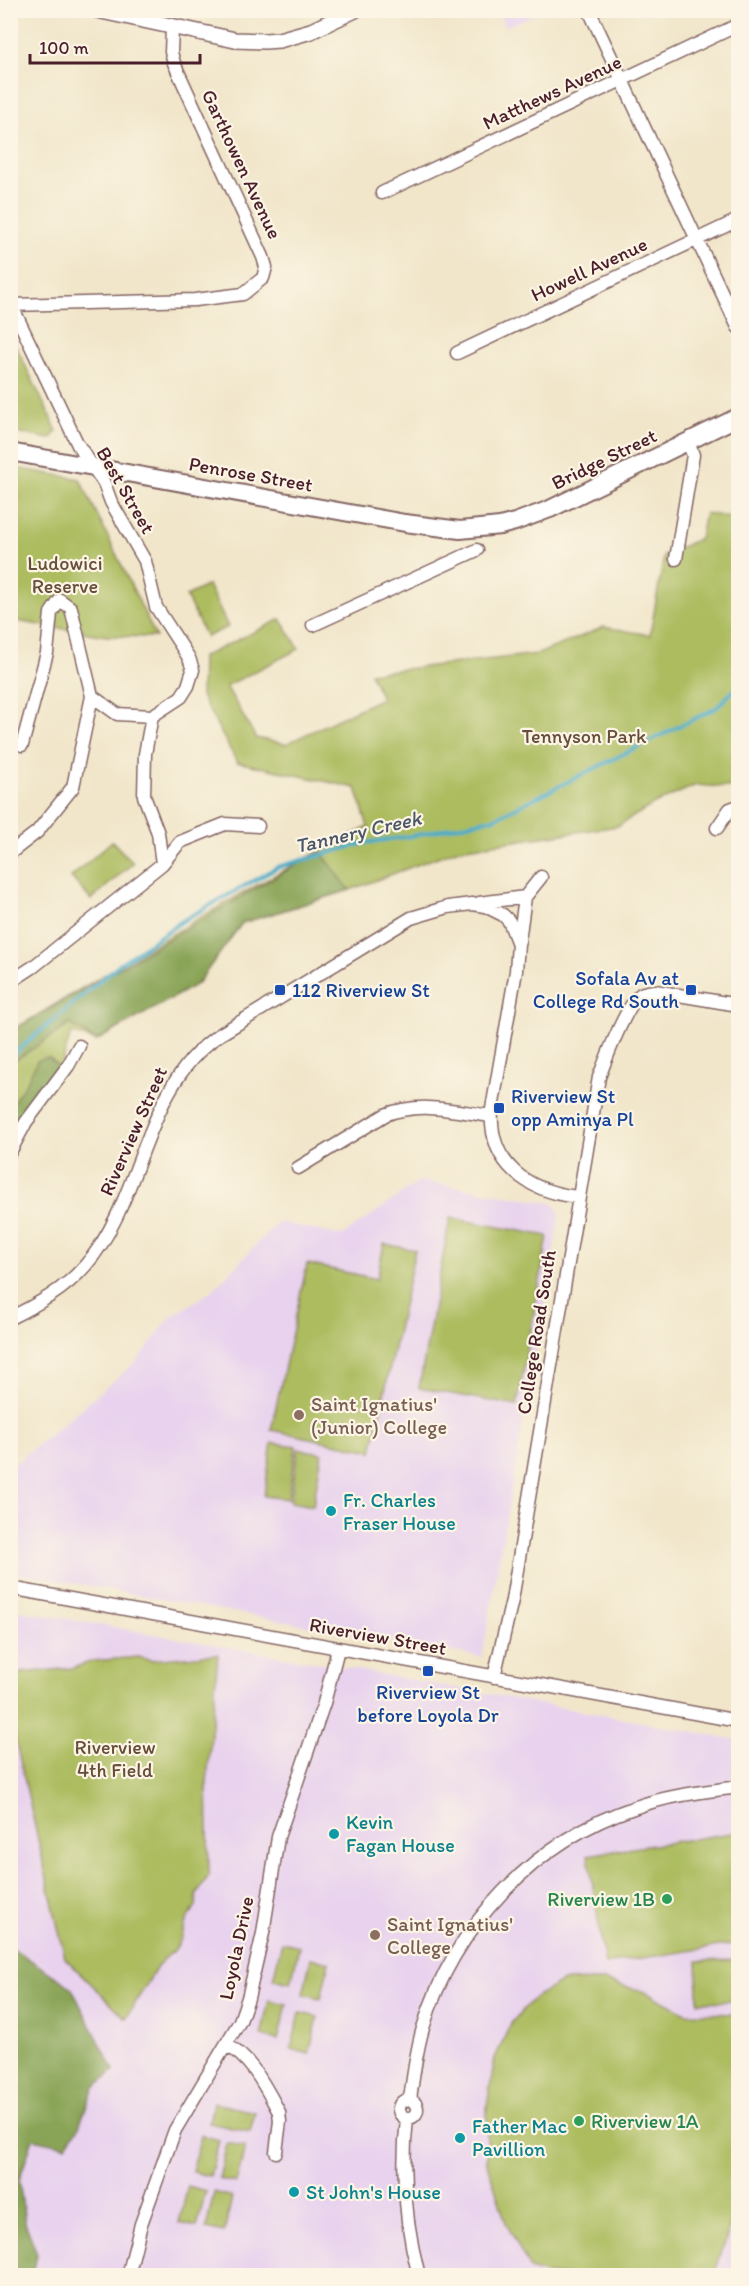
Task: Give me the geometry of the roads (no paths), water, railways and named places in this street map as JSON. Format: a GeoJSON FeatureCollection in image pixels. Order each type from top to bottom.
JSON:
{"type":"FeatureCollection","features":[{"type":"Feature","properties":{"kind":"main road","name":"Bridge Street"},"geometry":{"type":"LineString","coordinates":[[484,528],[515,522],[550,509],[738,417]]}},
{"type":"Feature","properties":{"kind":"main road","name":"Penrose Street"},"geometry":{"type":"LineString","coordinates":[[10,452],[405,523],[449,529],[484,528]]}},
{"type":"Feature","properties":{"kind":"street"},"geometry":{"type":"LineString","coordinates":[[97,10],[235,40],[265,41],[279,40],[311,31],[355,10]]}},
{"type":"Feature","properties":{"kind":"street"},"geometry":{"type":"LineString","coordinates":[[589,10],[738,327]]}},
{"type":"Feature","properties":{"kind":"street","name":"Matthews Avenue"},"geometry":{"type":"LineString","coordinates":[[382,193],[738,25]]}},
{"type":"Feature","properties":{"kind":"street","name":"Garthowen Avenue"},"geometry":{"type":"LineString","coordinates":[[11,303],[195,300],[243,294],[263,278],[266,267],[263,257],[174,63],[171,52],[172,28]]}},
{"type":"Feature","properties":{"kind":"street","name":"Howell Avenue"},"geometry":{"type":"LineString","coordinates":[[457,353],[738,220]]}},
{"type":"Feature","properties":{"kind":"street","name":"Best Street"},"geometry":{"type":"LineString","coordinates":[[11,303],[78,445],[104,483],[111,502],[145,561],[156,607],[189,658],[193,670],[191,680],[181,697],[152,716]]}},
{"type":"Feature","properties":{"kind":"street"},"geometry":{"type":"LineString","coordinates":[[676,559],[693,455],[688,442]]}},
{"type":"Feature","properties":{"kind":"street"},"geometry":{"type":"LineString","coordinates":[[313,625],[477,550]]}},
{"type":"Feature","properties":{"kind":"street"},"geometry":{"type":"LineString","coordinates":[[10,853],[37,832],[73,787],[92,696],[70,608],[60,600],[51,613],[47,653],[22,745]]}},
{"type":"Feature","properties":{"kind":"street"},"geometry":{"type":"LineString","coordinates":[[92,696],[117,714],[152,716],[145,754],[144,796],[158,833],[162,864]]}},
{"type":"Feature","properties":{"kind":"street"},"geometry":{"type":"LineString","coordinates":[[717,828],[730,809],[738,806]]}},
{"type":"Feature","properties":{"kind":"street"},"geometry":{"type":"LineString","coordinates":[[10,982],[33,967],[162,864],[180,842],[225,824],[258,826]]}},
{"type":"Feature","properties":{"kind":"street"},"geometry":{"type":"LineString","coordinates":[[541,877],[525,897],[516,971],[491,1116],[499,1150],[519,1177],[541,1190],[577,1197]]}},
{"type":"Feature","properties":{"kind":"street","name":"Riverview Street"},"geometry":{"type":"LineString","coordinates":[[10,1318],[64,1287],[97,1251],[114,1222],[176,1077],[197,1051],[262,1008],[411,918],[448,907],[525,897]]}},
{"type":"Feature","properties":{"kind":"street","name":"Riverview Street"},"geometry":{"type":"LineString","coordinates":[[472,904],[485,906],[502,915],[509,921],[519,944]]}},
{"type":"Feature","properties":{"kind":"street","name":"College Road South"},"geometry":{"type":"LineString","coordinates":[[494,1677],[510,1609],[577,1197],[599,1077],[618,1032],[635,1000],[643,993],[655,991],[738,1005]]}},
{"type":"Feature","properties":{"kind":"street"},"geometry":{"type":"LineString","coordinates":[[10,1152],[26,1122],[68,1066],[79,1046]]}},
{"type":"Feature","properties":{"kind":"street"},"geometry":{"type":"LineString","coordinates":[[298,1168],[385,1115],[399,1110],[417,1107],[491,1116]]}},
{"type":"Feature","properties":{"kind":"street","name":"Riverview Street"},"geometry":{"type":"LineString","coordinates":[[10,1588],[494,1677],[738,1717]]}},
{"type":"Feature","properties":{"kind":"street","name":"Loyola Drive"},"geometry":{"type":"LineString","coordinates":[[128,2276],[141,2224],[175,2130],[240,2021],[248,1998],[258,1955],[278,1837],[324,1703],[338,1649]]}},
{"type":"Feature","properties":{"kind":"street"},"geometry":{"type":"LineString","coordinates":[[419,2276],[404,2196],[407,2118],[399,2109],[401,2103],[410,2100],[423,2027],[449,1965],[486,1910],[519,1876],[574,1835],[637,1806],[678,1796],[738,1787]]}},
{"type":"Feature","properties":{"kind":"street"},"geometry":{"type":"LineString","coordinates":[[226,2045],[234,2049],[248,2063],[279,2112],[276,2152]]}},
{"type":"Feature","properties":{"kind":"waterway","name":"Tannery Creek"},"geometry":{"type":"LineString","coordinates":[[10,1057],[121,963],[184,920],[278,867],[365,843],[412,836],[495,818],[716,708],[738,686]]}},
{"type":"Feature","properties":{"kind":"place","name":"112 Riverview St"},"geometry":{"type":"Point","coordinates":[280,990]}},
{"type":"Feature","properties":{"kind":"place","name":"Sofala Av at College Rd South"},"geometry":{"type":"Point","coordinates":[691,990]}},
{"type":"Feature","properties":{"kind":"place","name":"Riverview St opp Aminya Pl"},"geometry":{"type":"Point","coordinates":[499,1108]}},
{"type":"Feature","properties":{"kind":"place","name":"Saint Ignatius' (Junior) College"},"geometry":{"type":"Point","coordinates":[299,1415]}},
{"type":"Feature","properties":{"kind":"place","name":"Fr. Charles Fraser House"},"geometry":{"type":"Point","coordinates":[331,1511]}},
{"type":"Feature","properties":{"kind":"place","name":"Riverview St before Loyola Dr"},"geometry":{"type":"Point","coordinates":[428,1671]}},
{"type":"Feature","properties":{"kind":"place","name":"Kevin Fagan House"},"geometry":{"type":"Point","coordinates":[334,1834]}},
{"type":"Feature","properties":{"kind":"place","name":"Riverview 1B"},"geometry":{"type":"Point","coordinates":[667,1899]}},
{"type":"Feature","properties":{"kind":"place","name":"Saint Ignatius' College"},"geometry":{"type":"Point","coordinates":[375,1935]}},
{"type":"Feature","properties":{"kind":"place","name":"Riverview 1A"},"geometry":{"type":"Point","coordinates":[579,2121]}},
{"type":"Feature","properties":{"kind":"place","name":"Father Mac Pavillion"},"geometry":{"type":"Point","coordinates":[460,2138]}},
{"type":"Feature","properties":{"kind":"place","name":"St John's House"},"geometry":{"type":"Point","coordinates":[294,2192]}},
{"type":"Feature","properties":{"kind":"park label","name":"Ludowici Reserve"},"geometry":{"type":"Point","coordinates":[65,574]}},
{"type":"Feature","properties":{"kind":"park label","name":"Tennyson Park"},"geometry":{"type":"Point","coordinates":[584,736]}},
{"type":"Feature","properties":{"kind":"park label","name":"Riverview 4th Field"},"geometry":{"type":"Point","coordinates":[115,1758]}}]}
